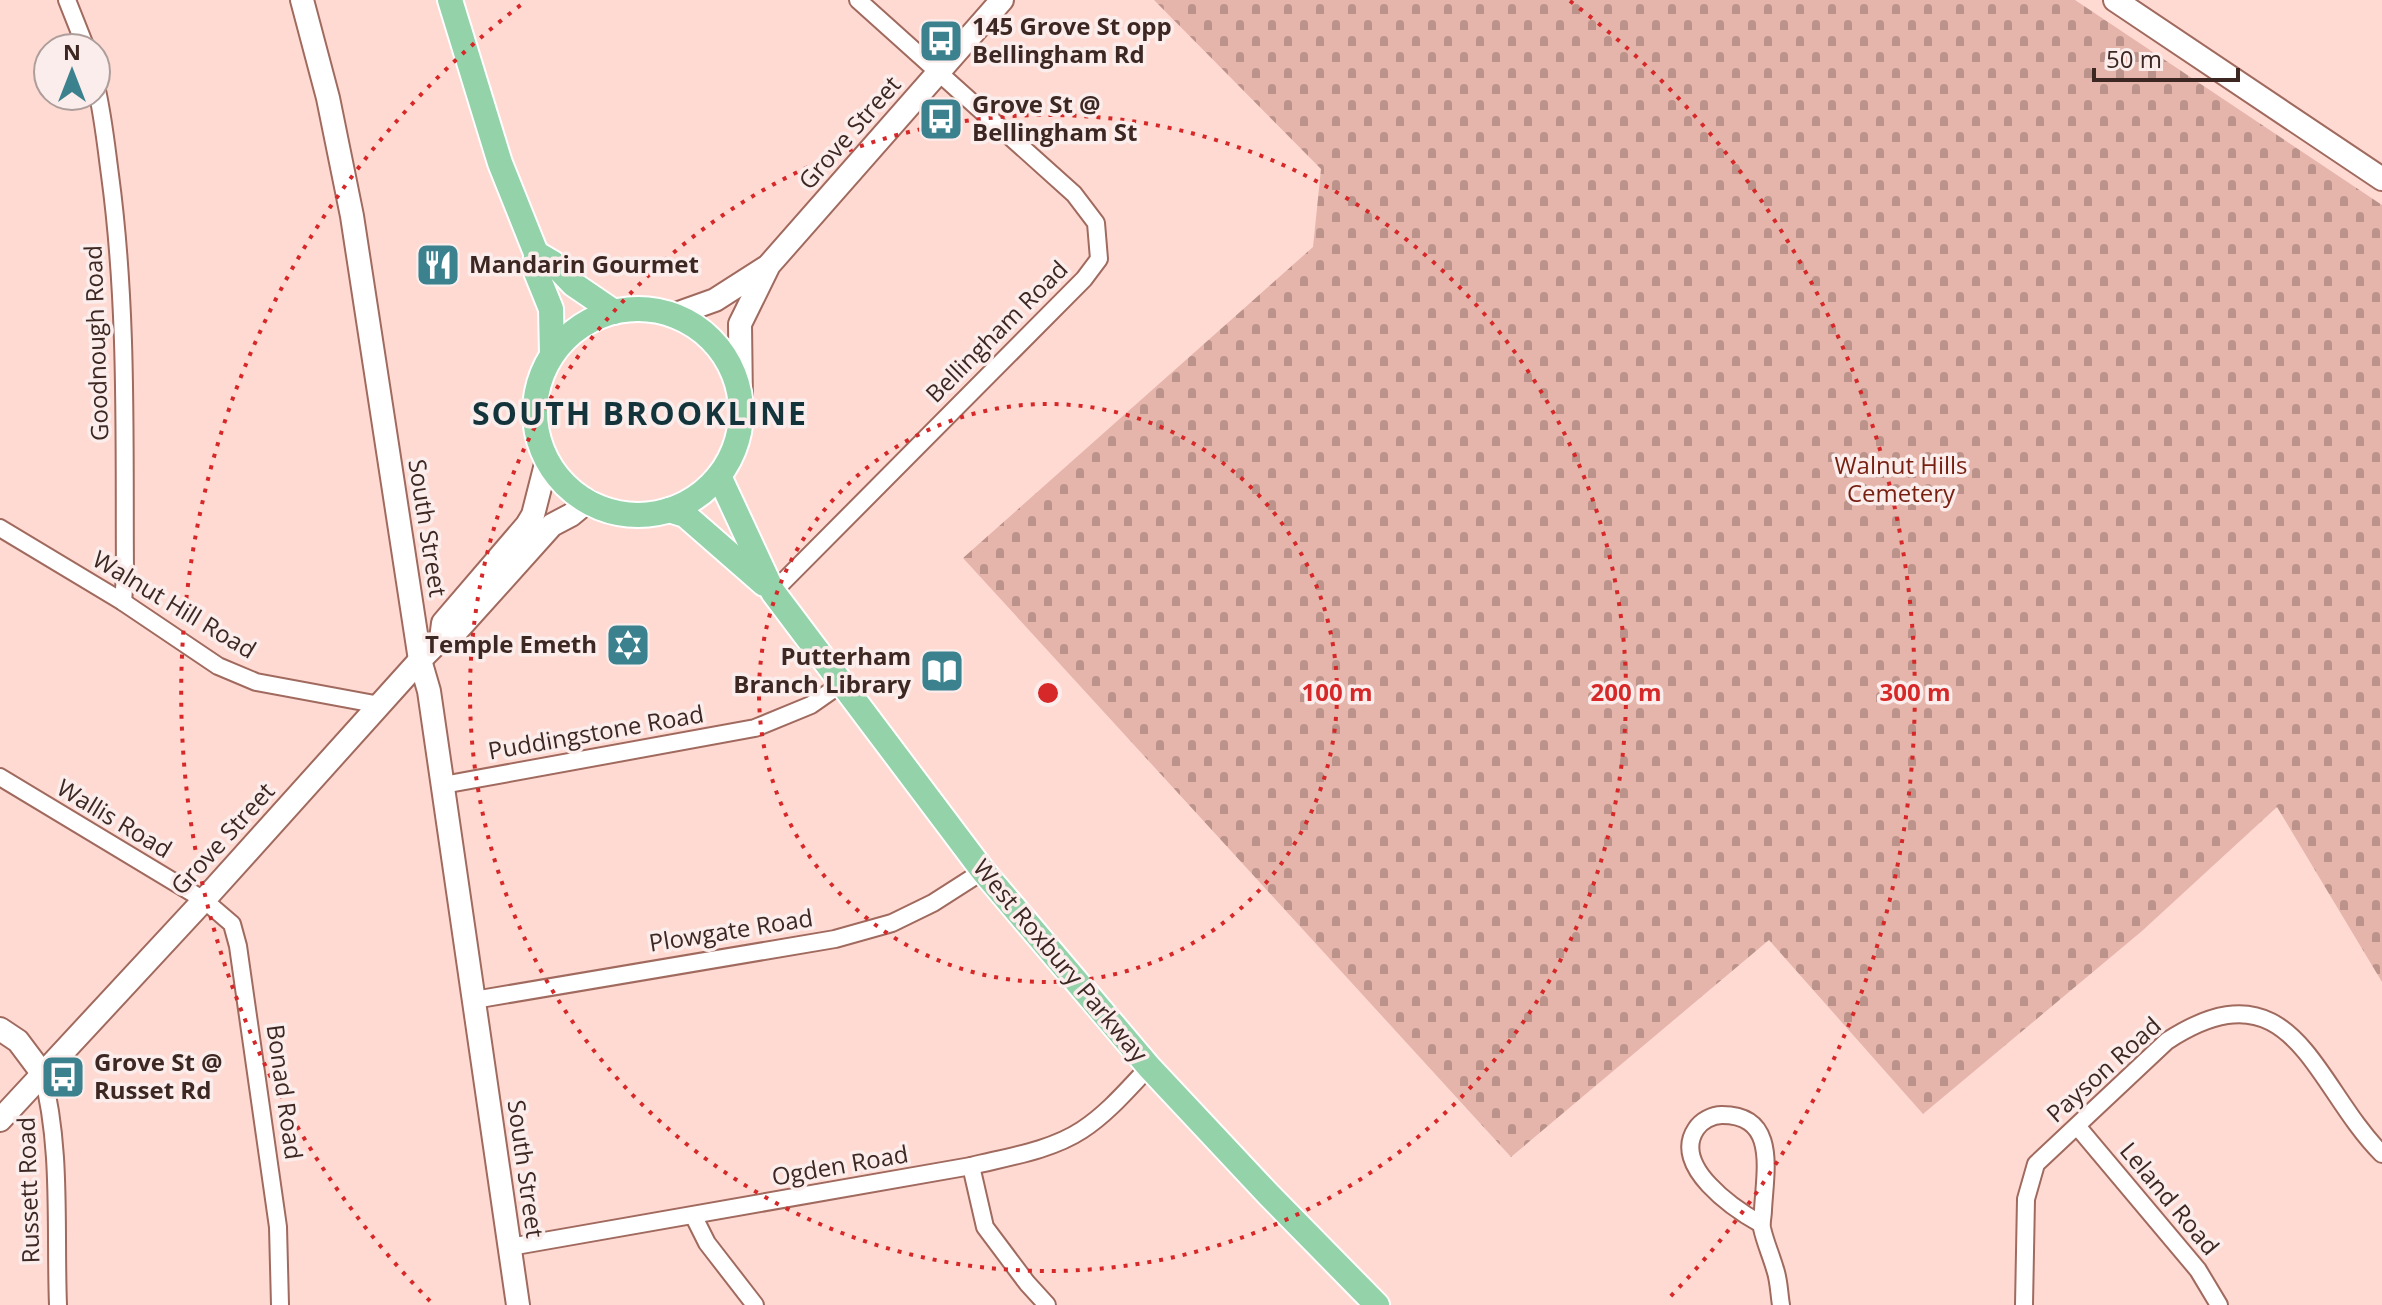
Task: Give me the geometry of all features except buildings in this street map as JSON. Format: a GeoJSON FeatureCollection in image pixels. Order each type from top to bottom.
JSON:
{"type":"FeatureCollection","features":[{"type":"Feature","properties":{"kind":"main road"},"geometry":{"type":"LineString","coordinates":[[450,0],[500,163],[536,253],[536,272],[551,309],[552,355]]}},
{"type":"Feature","properties":{"kind":"main road"},"geometry":{"type":"LineString","coordinates":[[536,253],[553,263],[573,284],[614,312]]}},
{"type":"Feature","properties":{"kind":"main road"},"geometry":{"type":"LineString","coordinates":[[635,309],[673,315],[700,330],[721,350],[734,375],[741,402],[740,429],[733,454],[719,476],[688,502],[669,510],[642,515],[614,512],[588,501],[565,483],[547,460],[537,434],[535,407],[540,380],[552,355],[579,327],[614,312],[635,309]]}},
{"type":"Feature","properties":{"kind":"main road","name":"West Roxbury Parkway"},"geometry":{"type":"LineString","coordinates":[[719,476],[773,592],[983,871],[1149,1067],[1377,1305]]}},
{"type":"Feature","properties":{"kind":"main road","name":"West Roxbury Parkway"},"geometry":{"type":"LineString","coordinates":[[669,510],[685,515],[773,592]]}},
{"type":"Feature","properties":{"kind":"street"},"geometry":{"type":"LineString","coordinates":[[67,0],[80,32]]}},
{"type":"Feature","properties":{"kind":"street","name":"South Street"},"geometry":{"type":"LineString","coordinates":[[302,0],[328,98],[352,216],[420,660],[429,691],[518,1305]]}},
{"type":"Feature","properties":{"kind":"street","name":"Bellingham Road"},"geometry":{"type":"LineString","coordinates":[[773,592],[1084,279],[1099,259],[1096,223],[1074,194],[858,0]]}},
{"type":"Feature","properties":{"kind":"street","name":"Grove Street"},"geometry":{"type":"LineString","coordinates":[[741,402],[740,324],[769,265],[1002,0]]}},
{"type":"Feature","properties":{"kind":"street"},"geometry":{"type":"LineString","coordinates":[[2115,0],[2382,179]]}},
{"type":"Feature","properties":{"kind":"street","name":"Goodnough Road"},"geometry":{"type":"LineString","coordinates":[[102,112],[119,246],[123,360],[123,602]]}},
{"type":"Feature","properties":{"kind":"street","name":"Grove Street"},"geometry":{"type":"LineString","coordinates":[[673,315],[715,300],[769,265]]}},
{"type":"Feature","properties":{"kind":"street","name":"Grove Street"},"geometry":{"type":"LineString","coordinates":[[441,639],[443,623],[533,515],[547,460]]}},
{"type":"Feature","properties":{"kind":"street","name":"Grove Street"},"geometry":{"type":"LineString","coordinates":[[0,1120],[420,660],[441,639],[454,634],[552,525],[588,501]]}},
{"type":"Feature","properties":{"kind":"street","name":"Walnut Hill Road"},"geometry":{"type":"LineString","coordinates":[[0,528],[123,602],[218,666],[256,682],[380,705]]}},
{"type":"Feature","properties":{"kind":"street","name":"Puddingstone Road"},"geometry":{"type":"LineString","coordinates":[[443,785],[755,728],[804,709],[841,684]]}},
{"type":"Feature","properties":{"kind":"street","name":"Wallis Road"},"geometry":{"type":"LineString","coordinates":[[0,777],[204,900]]}},
{"type":"Feature","properties":{"kind":"street","name":"Plowgate Road"},"geometry":{"type":"LineString","coordinates":[[474,1000],[835,939],[892,923],[933,903],[983,871]]}},
{"type":"Feature","properties":{"kind":"street","name":"Bonad Road"},"geometry":{"type":"LineString","coordinates":[[204,900],[232,924],[238,946],[276,1213],[280,1305]]}},
{"type":"Feature","properties":{"kind":"street","name":"Payson Road"},"geometry":{"type":"LineString","coordinates":[[2024,1305],[2026,1199],[2036,1164],[2167,1041],[2191,1026],[2220,1016],[2248,1016],[2274,1022],[2296,1038],[2382,1154]]}},
{"type":"Feature","properties":{"kind":"street"},"geometry":{"type":"LineString","coordinates":[[0,1029],[18,1041],[42,1073]]}},
{"type":"Feature","properties":{"kind":"street","name":"Ogden Road"},"geometry":{"type":"LineString","coordinates":[[510,1247],[971,1166],[1045,1147],[1081,1131],[1116,1102],[1149,1067]]}},
{"type":"Feature","properties":{"kind":"street","name":"Russett Road"},"geometry":{"type":"LineString","coordinates":[[42,1073],[54,1141],[58,1305]]}},
{"type":"Feature","properties":{"kind":"street"},"geometry":{"type":"LineString","coordinates":[[1761,1224],[1738,1211],[1708,1185],[1691,1154],[1691,1138],[1698,1125],[1714,1115],[1734,1115],[1750,1122],[1762,1137],[1767,1150],[1761,1224],[1776,1272],[1781,1305]]}},
{"type":"Feature","properties":{"kind":"street","name":"Leland Road"},"geometry":{"type":"LineString","coordinates":[[2077,1126],[2198,1270],[2219,1305]]}},
{"type":"Feature","properties":{"kind":"street"},"geometry":{"type":"LineString","coordinates":[[971,1166],[985,1227],[1047,1305]]}},
{"type":"Feature","properties":{"kind":"street"},"geometry":{"type":"LineString","coordinates":[[694,1217],[707,1243],[755,1305]]}},
{"type":"Feature","properties":{"kind":"green space","name":"Walnut Hills Cemetery"},"geometry":{"type":"Polygon","coordinates":[[[1154,0],[2075,0],[2382,205],[2382,982],[2277,807],[2142,931],[1923,1114],[1769,940],[1511,1157],[963,558],[1313,247],[1321,169],[1154,0]]]}},
{"type":"Feature","properties":{"kind":"place","name":"145 Grove St opp Bellingham Rd"},"geometry":{"type":"Point","coordinates":[941,41]}},
{"type":"Feature","properties":{"kind":"place","name":"Grove St @ Bellingham St"},"geometry":{"type":"Point","coordinates":[941,119]}},
{"type":"Feature","properties":{"kind":"place","name":"Mandarin Gourmet"},"geometry":{"type":"Point","coordinates":[438,265]}},
{"type":"Feature","properties":{"kind":"place","name":"Temple Emeth"},"geometry":{"type":"Point","coordinates":[628,645]}},
{"type":"Feature","properties":{"kind":"place","name":"Putterham Branch Library"},"geometry":{"type":"Point","coordinates":[942,671]}},
{"type":"Feature","properties":{"kind":"place","name":"Grove St @ Russet Rd"},"geometry":{"type":"Point","coordinates":[63,1077]}},
{"type":"Feature","properties":{"kind":"district","name":"SOUTH BROOKLINE"},"geometry":{"type":"Point","coordinates":[640,414]}}]}
